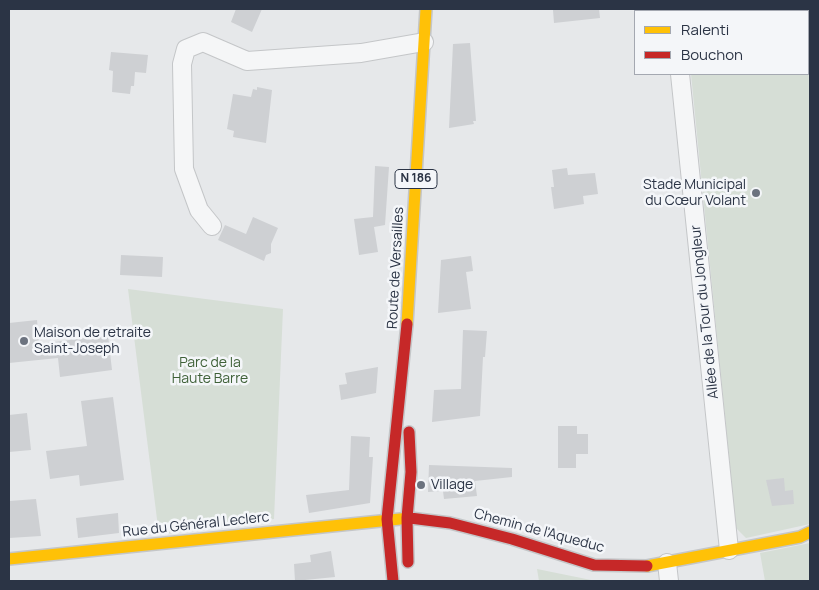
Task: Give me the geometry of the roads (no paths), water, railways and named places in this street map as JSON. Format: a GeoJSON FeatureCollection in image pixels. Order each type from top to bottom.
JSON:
{"type":"FeatureCollection","features":[{"type":"Feature","properties":{"kind":"street","name":"Route de Versailles"},"geometry":{"type":"LineString","coordinates":[[393,581],[387,519],[406,348],[426,9]]}},
{"type":"Feature","properties":{"kind":"street"},"geometry":{"type":"LineString","coordinates":[[212,226],[199,210],[184,169],[182,64],[186,49],[203,42],[247,61],[361,53],[424,42]]}},
{"type":"Feature","properties":{"kind":"street","name":"Allée de la Tour du Jongleur"},"geometry":{"type":"LineString","coordinates":[[680,75],[729,550]]}},
{"type":"Feature","properties":{"kind":"street","name":"Route de Versailles"},"geometry":{"type":"LineString","coordinates":[[406,348],[411,472],[406,518],[408,572]]}},
{"type":"Feature","properties":{"kind":"street","name":"Chemin de l'Aqueduc"},"geometry":{"type":"LineString","coordinates":[[387,519],[406,518],[450,523],[512,539],[594,565],[648,566],[800,536],[810,532]]}},
{"type":"Feature","properties":{"kind":"street","name":"Rue du Général Leclerc"},"geometry":{"type":"LineString","coordinates":[[9,559],[387,519]]}},
{"type":"Feature","properties":{"kind":"street"},"geometry":{"type":"LineString","coordinates":[[667,563],[669,581]]}},
{"type":"Feature","properties":{"kind":"place","name":"Stade Municipal du Cœur Volant"},"geometry":{"type":"Point","coordinates":[756,193]}},
{"type":"Feature","properties":{"kind":"place","name":"Maison de retraite Saint-Joseph"},"geometry":{"type":"Point","coordinates":[24,341]}},
{"type":"Feature","properties":{"kind":"place","name":"Village"},"geometry":{"type":"Point","coordinates":[421,485]}},
{"type":"Feature","properties":{"kind":"park label","name":"Parc de la Haute Barre"},"geometry":{"type":"Point","coordinates":[210,372]}}]}
